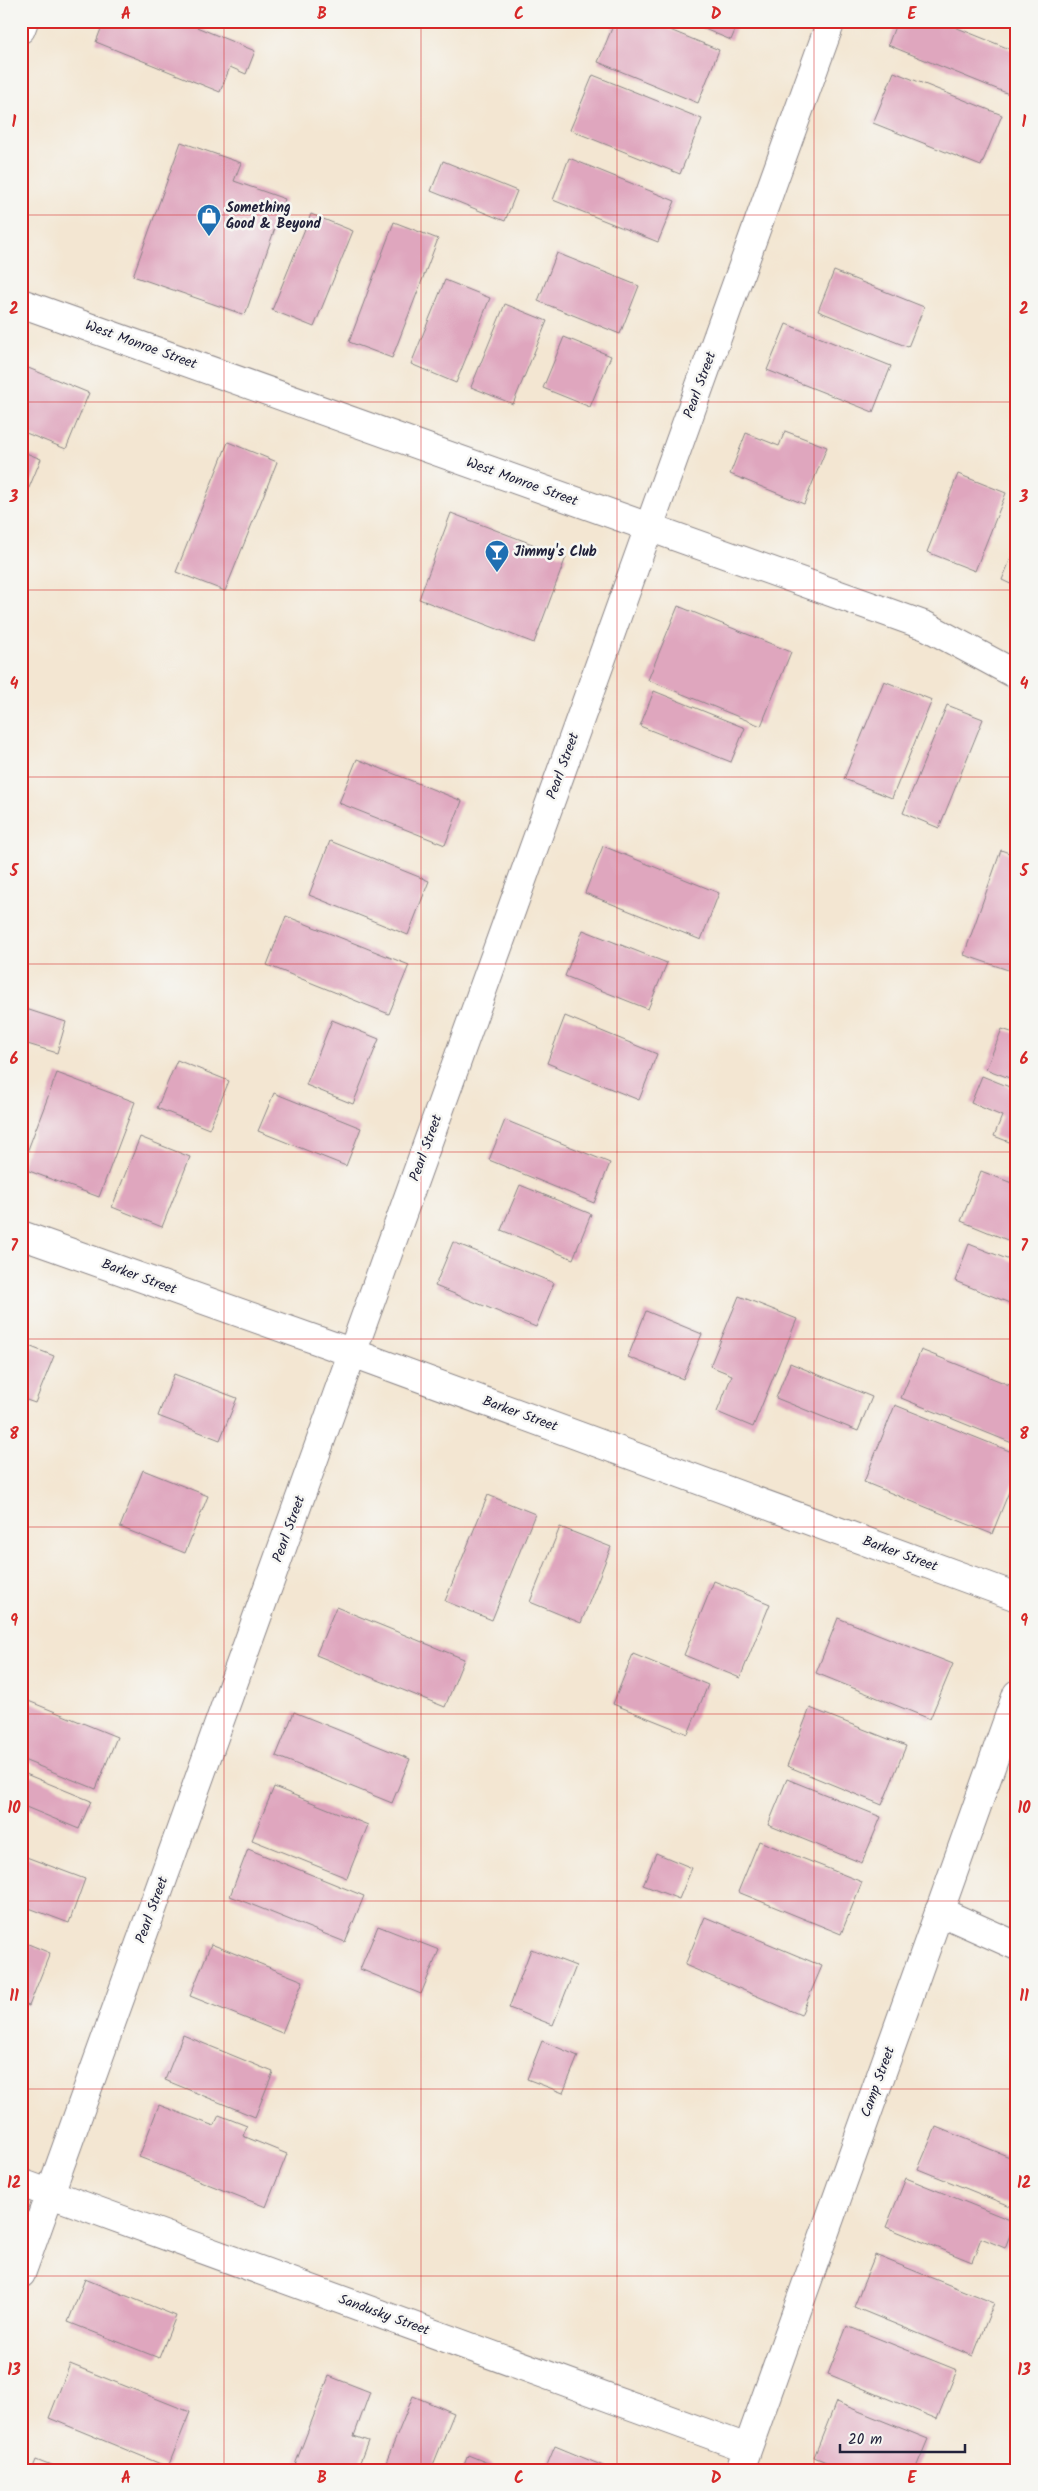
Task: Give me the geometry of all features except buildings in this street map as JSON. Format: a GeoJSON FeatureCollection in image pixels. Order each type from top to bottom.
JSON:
{"type":"FeatureCollection","features":[{"type":"Feature","properties":{"kind":"street"},"geometry":{"type":"LineString","coordinates":[[21,29],[24,21]]}},
{"type":"Feature","properties":{"kind":"street","name":"Pearl Street"},"geometry":{"type":"LineString","coordinates":[[21,2274],[831,21]]}},
{"type":"Feature","properties":{"kind":"street","name":"West Monroe Street"},"geometry":{"type":"LineString","coordinates":[[21,303],[926,626],[1017,675]]}},
{"type":"Feature","properties":{"kind":"street","name":"Barker Street"},"geometry":{"type":"LineString","coordinates":[[21,1235],[353,1353],[1017,1597]]}},
{"type":"Feature","properties":{"kind":"street","name":"Camp Street"},"geometry":{"type":"LineString","coordinates":[[744,2459],[1017,1694]]}},
{"type":"Feature","properties":{"kind":"street"},"geometry":{"type":"LineString","coordinates":[[939,1911],[1017,1946]]}},
{"type":"Feature","properties":{"kind":"street","name":"Sandusky Street"},"geometry":{"type":"LineString","coordinates":[[21,2183],[744,2459]]}},
{"type":"Feature","properties":{"kind":"place","name":"Something Good & Beyond"},"geometry":{"type":"Point","coordinates":[209,237]}},
{"type":"Feature","properties":{"kind":"place","name":"Jimmy's Club"},"geometry":{"type":"Point","coordinates":[497,573]}}]}
